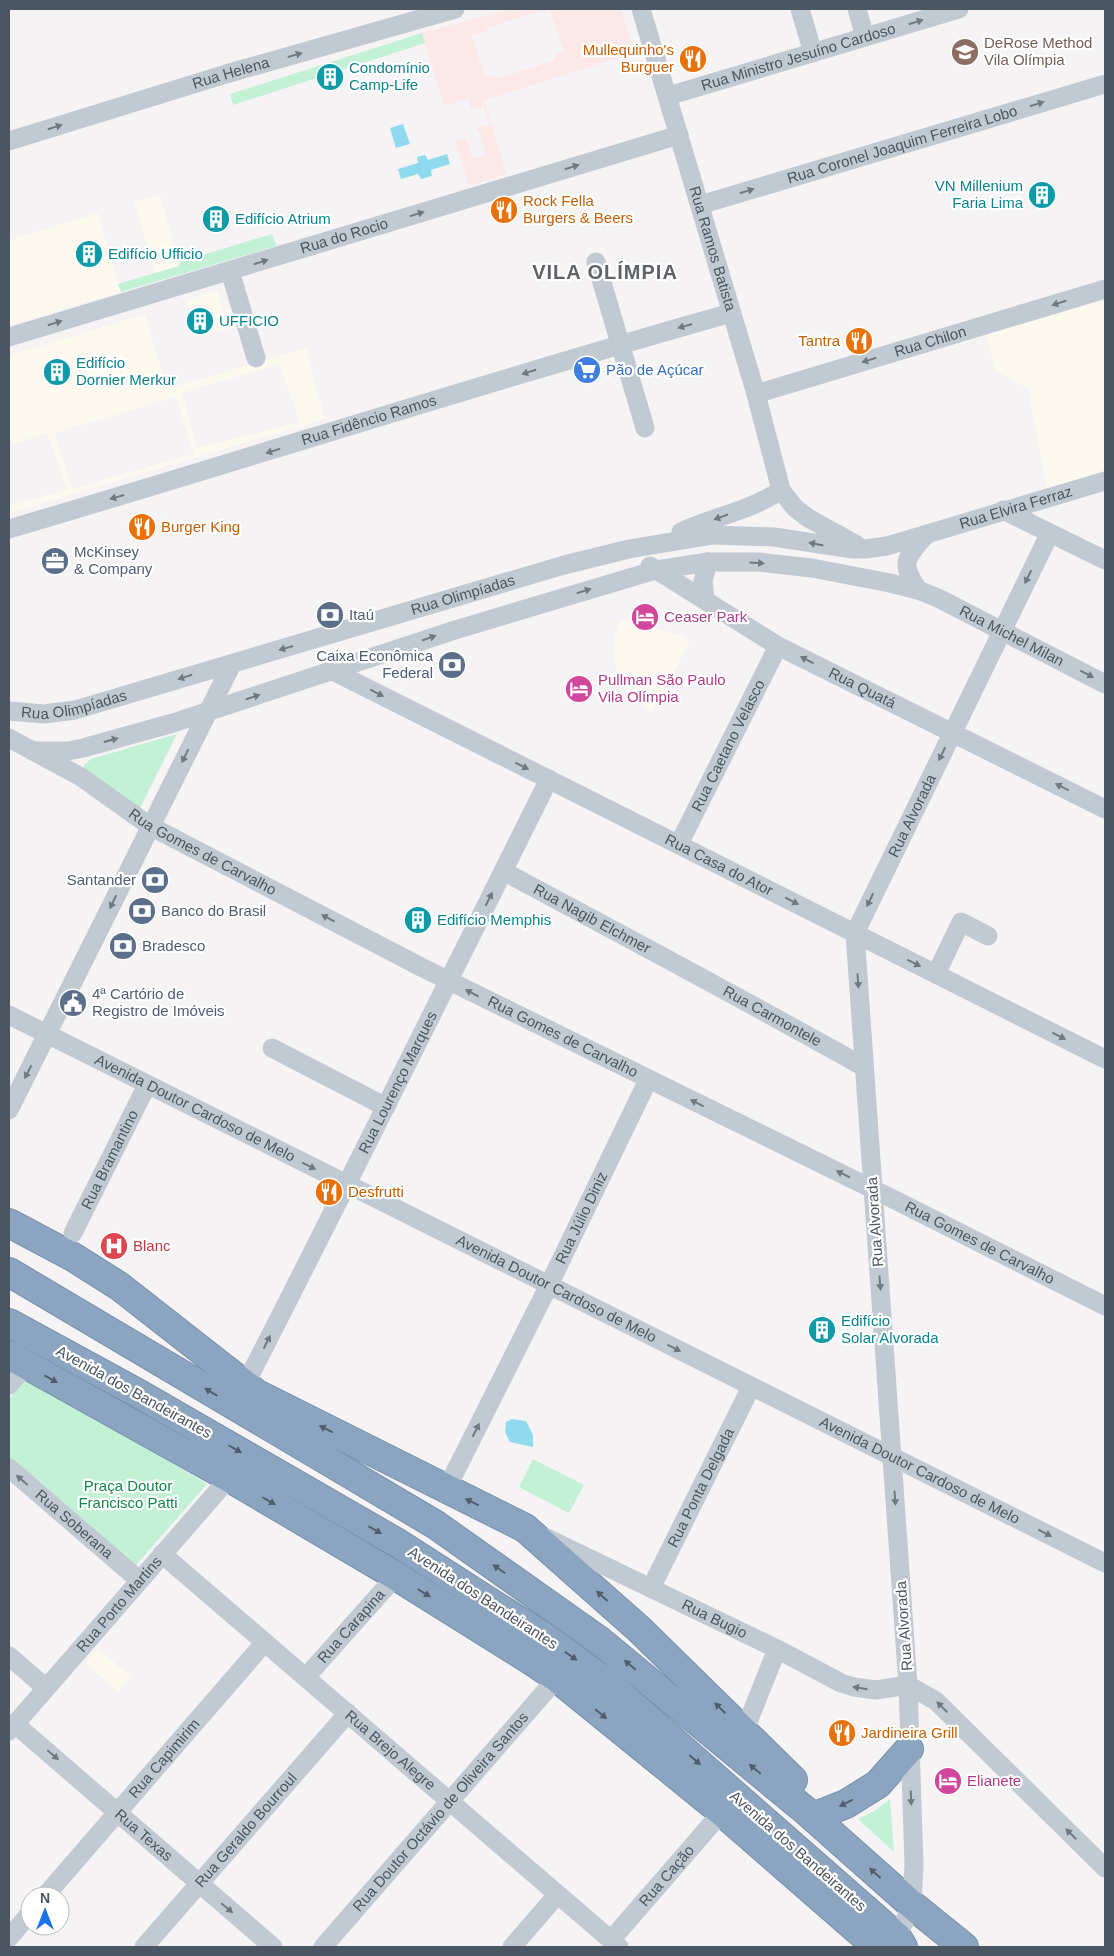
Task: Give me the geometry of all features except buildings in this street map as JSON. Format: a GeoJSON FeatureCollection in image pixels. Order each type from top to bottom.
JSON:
{"type":"FeatureCollection","features":[{"type":"Feature","properties":{"kind":"highway","name":"Avenida dos Bandeirantes"},"geometry":{"type":"LineString","coordinates":[[9,1223],[73,1257],[119,1286],[245,1385],[270,1401],[525,1528],[640,1630],[792,1779],[809,1814]]}},
{"type":"Feature","properties":{"kind":"highway","name":"Avenida dos Bandeirantes"},"geometry":{"type":"LineString","coordinates":[[9,1272],[436,1525],[600,1641],[809,1814],[912,1905],[964,1947]]}},
{"type":"Feature","properties":{"kind":"highway","name":"Avenida dos Bandeirantes"},"geometry":{"type":"LineString","coordinates":[[9,1323],[141,1395],[396,1542],[546,1638],[606,1682],[891,1945]]}},
{"type":"Feature","properties":{"kind":"highway","name":"Avenida dos Bandeirantes"},"geometry":{"type":"LineString","coordinates":[[18,1360],[229,1478],[396,1576],[557,1678],[722,1812],[891,1945]]}},
{"type":"Feature","properties":{"kind":"highway"},"geometry":{"type":"LineString","coordinates":[[809,1814],[846,1804],[878,1784],[909,1749]]}},
{"type":"Feature","properties":{"kind":"street","name":"Rua Helena"},"geometry":{"type":"LineString","coordinates":[[9,141],[226,74],[455,9]]}},
{"type":"Feature","properties":{"kind":"street","name":"Rua Ramos Batista"},"geometry":{"type":"LineString","coordinates":[[641,9],[756,394],[781,490],[795,508],[827,530],[864,550]]}},
{"type":"Feature","properties":{"kind":"street"},"geometry":{"type":"LineString","coordinates":[[800,9],[813,52]]}},
{"type":"Feature","properties":{"kind":"street"},"geometry":{"type":"LineString","coordinates":[[857,9],[865,37]]}},
{"type":"Feature","properties":{"kind":"street","name":"Rua Ministro Jesuíno Cardoso"},"geometry":{"type":"LineString","coordinates":[[668,96],[958,9]]}},
{"type":"Feature","properties":{"kind":"street","name":"Rua Coronel Joaquim Ferreira Lobo"},"geometry":{"type":"LineString","coordinates":[[700,205],[1105,84]]}},
{"type":"Feature","properties":{"kind":"street","name":"Rua do Rocio"},"geometry":{"type":"LineString","coordinates":[[9,337],[679,135]]}},
{"type":"Feature","properties":{"kind":"street"},"geometry":{"type":"LineString","coordinates":[[596,262],[645,428]]}},
{"type":"Feature","properties":{"kind":"street"},"geometry":{"type":"LineString","coordinates":[[230,271],[256,358]]}},
{"type":"Feature","properties":{"kind":"street","name":"Rua Chilon"},"geometry":{"type":"LineString","coordinates":[[756,394],[1105,288]]}},
{"type":"Feature","properties":{"kind":"street","name":"Rua Fidêncio Ramos"},"geometry":{"type":"LineString","coordinates":[[9,529],[207,471],[620,344],[732,313]]}},
{"type":"Feature","properties":{"kind":"street","name":"Rua Elvira Ferraz"},"geometry":{"type":"LineString","coordinates":[[926,535],[1003,510],[1105,481]]}},
{"type":"Feature","properties":{"kind":"street","name":"Rua Ramos Batista"},"geometry":{"type":"LineString","coordinates":[[654,545],[689,528],[768,500],[781,490]]}},
{"type":"Feature","properties":{"kind":"street","name":"Rua Ramos Batista"},"geometry":{"type":"LineString","coordinates":[[753,506],[770,504],[795,508]]}},
{"type":"Feature","properties":{"kind":"street"},"geometry":{"type":"LineString","coordinates":[[1003,510],[1105,560]]}},
{"type":"Feature","properties":{"kind":"street","name":"Rua Alvorada"},"geometry":{"type":"LineString","coordinates":[[1050,533],[855,933],[908,1685],[936,1701],[1105,1868]]}},
{"type":"Feature","properties":{"kind":"street","name":"Rua Olimpíadas"},"geometry":{"type":"LineString","coordinates":[[9,711],[44,714],[75,710],[564,565],[654,545],[713,535],[745,535],[774,537],[832,547],[864,550],[887,546],[926,535]]}},
{"type":"Feature","properties":{"kind":"street"},"geometry":{"type":"LineString","coordinates":[[918,590],[909,576],[906,564],[908,556],[926,535]]}},
{"type":"Feature","properties":{"kind":"street","name":"Rua Quatá"},"geometry":{"type":"LineString","coordinates":[[629,550],[656,570],[778,646],[1105,809]]}},
{"type":"Feature","properties":{"kind":"street"},"geometry":{"type":"LineString","coordinates":[[705,600],[703,581],[708,562]]}},
{"type":"Feature","properties":{"kind":"street","name":"Rua Olimpíadas"},"geometry":{"type":"LineString","coordinates":[[29,750],[68,751],[83,748],[206,713],[455,630],[656,570],[708,562],[758,562],[861,576],[918,590]]}},
{"type":"Feature","properties":{"kind":"street","name":"Rua Michel Milan"},"geometry":{"type":"LineString","coordinates":[[918,590],[938,598],[1105,684]]}},
{"type":"Feature","properties":{"kind":"street","name":"Rua Caetano Velasco"},"geometry":{"type":"LineString","coordinates":[[679,844],[778,646]]}},
{"type":"Feature","properties":{"kind":"street"},"geometry":{"type":"LineString","coordinates":[[9,1110],[232,664]]}},
{"type":"Feature","properties":{"kind":"street","name":"Rua Casa do Ator"},"geometry":{"type":"LineString","coordinates":[[333,671],[1105,1059]]}},
{"type":"Feature","properties":{"kind":"street","name":"Rua Gomes de Carvalho"},"geometry":{"type":"LineString","coordinates":[[9,720],[11,726],[29,750]]}},
{"type":"Feature","properties":{"kind":"street","name":"Rua Gomes de Carvalho"},"geometry":{"type":"LineString","coordinates":[[9,738],[81,777],[150,826],[448,980],[873,1189],[1105,1306]]}},
{"type":"Feature","properties":{"kind":"street"},"geometry":{"type":"LineString","coordinates":[[81,777],[72,766],[76,754],[83,748]]}},
{"type":"Feature","properties":{"kind":"street","name":"Rua Lourenço Marques"},"geometry":{"type":"LineString","coordinates":[[245,1385],[348,1185],[549,779]]}},
{"type":"Feature","properties":{"kind":"street","name":"Rua Nagib Elchmer"},"geometry":{"type":"LineString","coordinates":[[503,872],[681,968]]}},
{"type":"Feature","properties":{"kind":"street"},"geometry":{"type":"LineString","coordinates":[[936,974],[961,922],[988,936]]}},
{"type":"Feature","properties":{"kind":"street","name":"Rua Carmontele"},"geometry":{"type":"LineString","coordinates":[[681,968],[740,998],[864,1067]]}},
{"type":"Feature","properties":{"kind":"street","name":"Avenida Doutor Cardoso de Melo"},"geometry":{"type":"LineString","coordinates":[[9,1015],[1105,1563]]}},
{"type":"Feature","properties":{"kind":"street"},"geometry":{"type":"LineString","coordinates":[[272,1048],[386,1107]]}},
{"type":"Feature","properties":{"kind":"street","name":"Rua Júlio Diniz"},"geometry":{"type":"LineString","coordinates":[[446,1490],[549,1285],[648,1080]]}},
{"type":"Feature","properties":{"kind":"street","name":"Rua Bramantino"},"geometry":{"type":"LineString","coordinates":[[73,1233],[147,1085]]}},
{"type":"Feature","properties":{"kind":"street"},"geometry":{"type":"LineString","coordinates":[[9,1385],[18,1360]]}},
{"type":"Feature","properties":{"kind":"street","name":"Rua Ponta Delgada"},"geometry":{"type":"LineString","coordinates":[[651,1588],[751,1387]]}},
{"type":"Feature","properties":{"kind":"street","name":"Rua Soberana"},"geometry":{"type":"LineString","coordinates":[[9,1468],[139,1580]]}},
{"type":"Feature","properties":{"kind":"street","name":"Rua Porto Martins"},"geometry":{"type":"LineString","coordinates":[[12,1728],[229,1478]]}},
{"type":"Feature","properties":{"kind":"street","name":"Rua Bugio"},"geometry":{"type":"LineString","coordinates":[[525,1528],[777,1648],[841,1683],[876,1690],[908,1685]]}},
{"type":"Feature","properties":{"kind":"street","name":"Rua Brejo Alegre"},"geometry":{"type":"LineString","coordinates":[[162,1554],[615,1944]]}},
{"type":"Feature","properties":{"kind":"street","name":"Rua Carapina"},"geometry":{"type":"LineString","coordinates":[[306,1677],[396,1576]]}},
{"type":"Feature","properties":{"kind":"street","name":"Rua Capimirim"},"geometry":{"type":"LineString","coordinates":[[54,1886],[265,1642]]}},
{"type":"Feature","properties":{"kind":"street"},"geometry":{"type":"LineString","coordinates":[[744,1732],[777,1648]]}},
{"type":"Feature","properties":{"kind":"street"},"geometry":{"type":"LineString","coordinates":[[9,1656],[46,1688]]}},
{"type":"Feature","properties":{"kind":"street","name":"Rua Doutor Octávio de Oliveira Santos"},"geometry":{"type":"LineString","coordinates":[[324,1947],[557,1678]]}},
{"type":"Feature","properties":{"kind":"street"},"geometry":{"type":"LineString","coordinates":[[891,1945],[912,1905],[914,1864],[908,1685]]}},
{"type":"Feature","properties":{"kind":"street","name":"Rua Geraldo Bourroul"},"geometry":{"type":"LineString","coordinates":[[144,1947],[348,1714]]}},
{"type":"Feature","properties":{"kind":"street","name":"Rua Texas"},"geometry":{"type":"LineString","coordinates":[[12,1728],[118,1811],[273,1947]]}},
{"type":"Feature","properties":{"kind":"street","name":"Rua Cação"},"geometry":{"type":"LineString","coordinates":[[615,1944],[722,1812]]}},
{"type":"Feature","properties":{"kind":"street"},"geometry":{"type":"LineString","coordinates":[[512,1947],[558,1895]]}},
{"type":"Feature","properties":{"kind":"street"},"geometry":{"type":"LineString","coordinates":[[9,1938],[20,1925]]}},
{"type":"Feature","properties":{"kind":"shaded area"},"geometry":{"type":"Polygon","coordinates":[[[510,9],[621,9],[634,53],[484,100],[506,174],[469,186],[455,141],[466,138],[472,158],[486,155],[480,137],[482,137],[481,133],[479,133],[477,128],[490,125],[484,106],[471,108],[468,98],[444,106],[422,33],[510,9]],[[542,10],[487,28],[487,31],[471,35],[485,77],[500,78],[553,61],[556,55],[564,52],[550,10],[543,12],[542,10]]]}},
{"type":"Feature","properties":{"kind":"shaded area"},"geometry":{"type":"Polygon","coordinates":[[[160,194],[182,274],[157,281],[134,202],[160,194]]]}},
{"type":"Feature","properties":{"kind":"shaded area"},"geometry":{"type":"Polygon","coordinates":[[[98,213],[121,292],[9,325],[9,240],[98,213]]]}},
{"type":"Feature","properties":{"kind":"shaded area","name":"UFFICIO"},"geometry":{"type":"Polygon","coordinates":[[[218,291],[228,329],[198,337],[186,300],[218,291]]]}},
{"type":"Feature","properties":{"kind":"shaded area"},"geometry":{"type":"Polygon","coordinates":[[[1105,301],[1105,470],[1047,490],[1028,388],[994,370],[987,334],[1105,301]]]}},
{"type":"Feature","properties":{"kind":"shaded area"},"geometry":{"type":"Polygon","coordinates":[[[145,314],[167,389],[306,348],[325,419],[9,513],[9,506],[67,489],[47,433],[9,445],[9,356],[145,314]],[[279,364],[182,393],[197,448],[300,422],[279,364]],[[176,397],[55,433],[72,489],[194,454],[176,397]]]}},
{"type":"Feature","properties":{"kind":"shaded area"},"geometry":{"type":"Polygon","coordinates":[[[622,619],[688,639],[689,644],[652,713],[624,688],[618,675],[614,660],[614,648],[615,635],[619,621],[622,619]]]}},
{"type":"Feature","properties":{"kind":"shaded area"},"geometry":{"type":"Polygon","coordinates":[[[98,1648],[131,1677],[118,1692],[85,1663],[98,1648]]]}},
{"type":"Feature","properties":{"kind":"green space"},"geometry":{"type":"Polygon","coordinates":[[[422,33],[425,43],[233,105],[230,94],[422,33]]]}},
{"type":"Feature","properties":{"kind":"green space"},"geometry":{"type":"Polygon","coordinates":[[[272,234],[276,246],[121,292],[118,284],[179,266],[179,262],[272,234]]]}},
{"type":"Feature","properties":{"kind":"green space"},"geometry":{"type":"Polygon","coordinates":[[[177,734],[140,808],[83,776],[84,765],[91,759],[177,734]]]}},
{"type":"Feature","properties":{"kind":"green space","name":"Praça Doutor Francisco Patti"},"geometry":{"type":"Polygon","coordinates":[[[27,1377],[207,1484],[135,1566],[9,1458],[9,1399],[27,1377]]]}},
{"type":"Feature","properties":{"kind":"green space"},"geometry":{"type":"Polygon","coordinates":[[[533,1459],[584,1485],[569,1513],[519,1487],[533,1459]]]}},
{"type":"Feature","properties":{"kind":"green space"},"geometry":{"type":"Polygon","coordinates":[[[890,1799],[894,1852],[858,1819],[876,1810],[890,1799]]]}},
{"type":"Feature","properties":{"kind":"water"},"geometry":{"type":"Polygon","coordinates":[[[403,124],[410,144],[396,148],[390,128],[403,124]]]}},
{"type":"Feature","properties":{"kind":"water"},"geometry":{"type":"Polygon","coordinates":[[[447,154],[450,164],[431,170],[432,176],[421,179],[418,174],[401,179],[398,169],[418,163],[417,157],[425,155],[428,160],[447,154]]]}},
{"type":"Feature","properties":{"kind":"water"},"geometry":{"type":"Polygon","coordinates":[[[512,1419],[526,1421],[533,1435],[533,1447],[510,1442],[505,1432],[506,1422],[512,1419]]]}},
{"type":"Feature","properties":{"kind":"place","name":"DeRose Method Vila Olímpia"},"geometry":{"type":"Point","coordinates":[965,52]}},
{"type":"Feature","properties":{"kind":"place","name":"Mullequinho's Burguer"},"geometry":{"type":"Point","coordinates":[693,59]}},
{"type":"Feature","properties":{"kind":"place","name":"Condomínio Camp-Life"},"geometry":{"type":"Point","coordinates":[330,77]}},
{"type":"Feature","properties":{"kind":"place","name":"VN Millenium Faria Lima"},"geometry":{"type":"Point","coordinates":[1042,195]}},
{"type":"Feature","properties":{"kind":"place","name":"Rock Fella Burgers & Beers"},"geometry":{"type":"Point","coordinates":[504,210]}},
{"type":"Feature","properties":{"kind":"place","name":"Edifício Atrium"},"geometry":{"type":"Point","coordinates":[216,219]}},
{"type":"Feature","properties":{"kind":"place","name":"Edifício Ufficio"},"geometry":{"type":"Point","coordinates":[89,254]}},
{"type":"Feature","properties":{"kind":"place","name":"UFFICIO"},"geometry":{"type":"Point","coordinates":[200,321]}},
{"type":"Feature","properties":{"kind":"place","name":"Tantra"},"geometry":{"type":"Point","coordinates":[859,341]}},
{"type":"Feature","properties":{"kind":"place","name":"Pão de Açúcar"},"geometry":{"type":"Point","coordinates":[587,370]}},
{"type":"Feature","properties":{"kind":"place","name":"Edifício Dornier Merkur"},"geometry":{"type":"Point","coordinates":[57,372]}},
{"type":"Feature","properties":{"kind":"place","name":"Burger King"},"geometry":{"type":"Point","coordinates":[142,527]}},
{"type":"Feature","properties":{"kind":"place","name":"McKinsey & Company"},"geometry":{"type":"Point","coordinates":[55,561]}},
{"type":"Feature","properties":{"kind":"place","name":"Itaú"},"geometry":{"type":"Point","coordinates":[330,615]}},
{"type":"Feature","properties":{"kind":"place","name":"Ceaser Park"},"geometry":{"type":"Point","coordinates":[645,617]}},
{"type":"Feature","properties":{"kind":"place","name":"Caixa Econômica Federal"},"geometry":{"type":"Point","coordinates":[452,665]}},
{"type":"Feature","properties":{"kind":"place","name":"Pullman São Paulo Vila Olímpia"},"geometry":{"type":"Point","coordinates":[579,689]}},
{"type":"Feature","properties":{"kind":"place","name":"Santander"},"geometry":{"type":"Point","coordinates":[155,880]}},
{"type":"Feature","properties":{"kind":"place","name":"Banco do Brasil"},"geometry":{"type":"Point","coordinates":[142,911]}},
{"type":"Feature","properties":{"kind":"place","name":"Edifício Memphis"},"geometry":{"type":"Point","coordinates":[418,920]}},
{"type":"Feature","properties":{"kind":"place","name":"Bradesco"},"geometry":{"type":"Point","coordinates":[123,946]}},
{"type":"Feature","properties":{"kind":"place","name":"4ª Cartório de Registro de Imóveis"},"geometry":{"type":"Point","coordinates":[73,1003]}},
{"type":"Feature","properties":{"kind":"place","name":"Desfrutti"},"geometry":{"type":"Point","coordinates":[329,1192]}},
{"type":"Feature","properties":{"kind":"place","name":"Blanc"},"geometry":{"type":"Point","coordinates":[114,1246]}},
{"type":"Feature","properties":{"kind":"place","name":"Edifício Solar Alvorada"},"geometry":{"type":"Point","coordinates":[822,1330]}},
{"type":"Feature","properties":{"kind":"place","name":"Jardineira Grill"},"geometry":{"type":"Point","coordinates":[842,1733]}},
{"type":"Feature","properties":{"kind":"place","name":"Elianete"},"geometry":{"type":"Point","coordinates":[948,1781]}},
{"type":"Feature","properties":{"kind":"district","name":"VILA OLÍMPIA"},"geometry":{"type":"Point","coordinates":[605,272]}}]}
